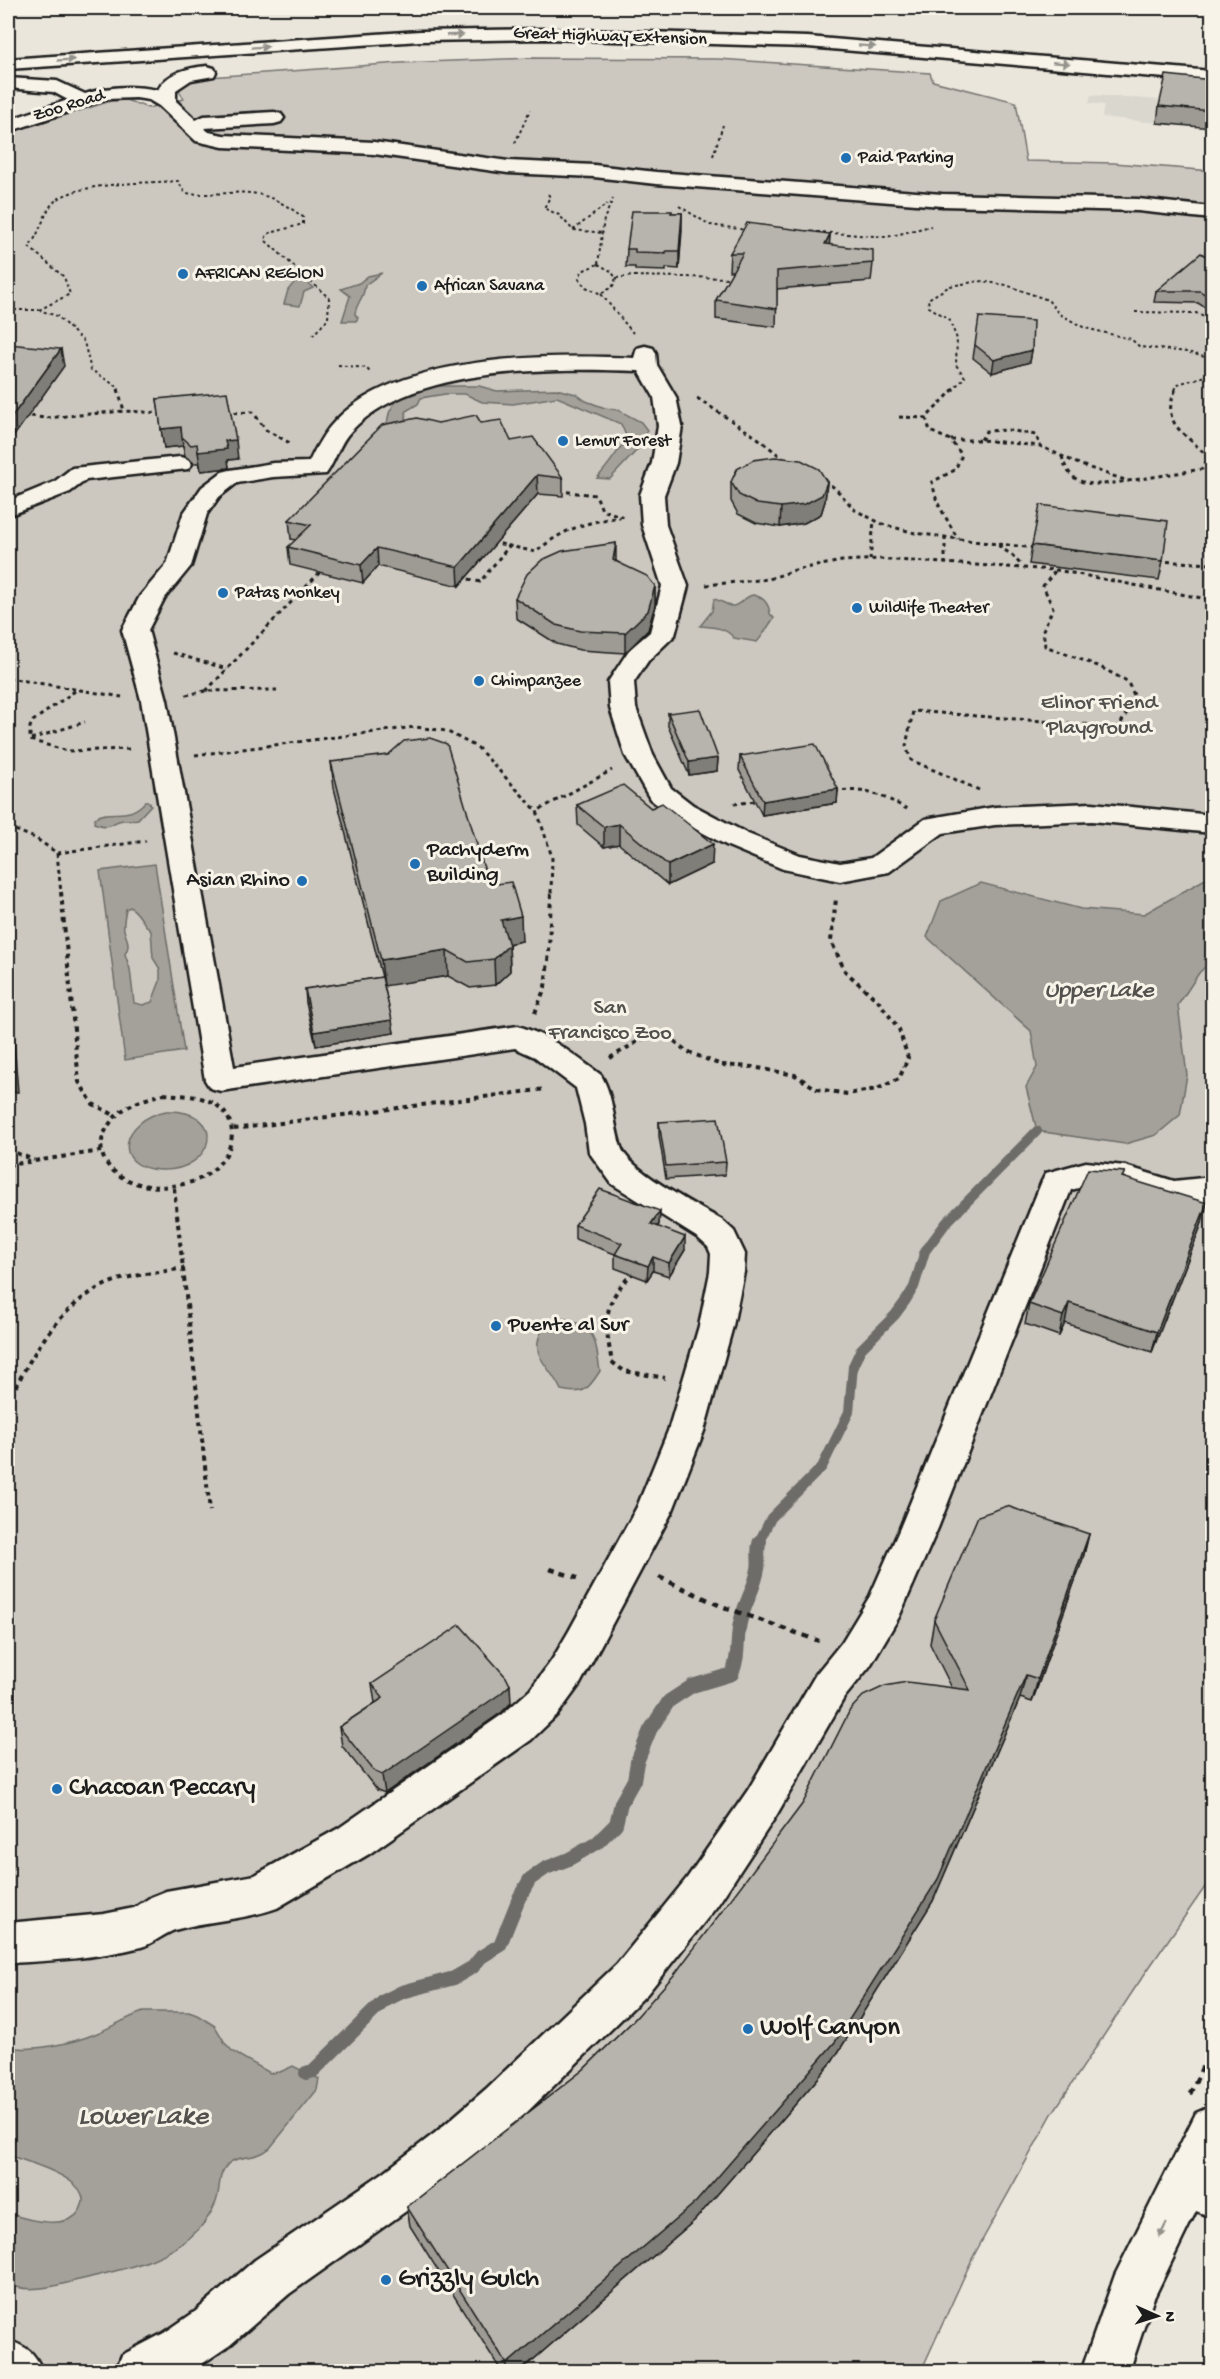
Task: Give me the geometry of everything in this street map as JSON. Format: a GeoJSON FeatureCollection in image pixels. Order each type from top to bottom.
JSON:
{"type":"FeatureCollection","features":[{"type":"Feature","properties":{"kind":"street","name":"Great Highway Extension"},"geometry":{"type":"LineString","coordinates":[[8,64],[469,34],[808,42],[1212,77]]}},
{"type":"Feature","properties":{"kind":"street"},"geometry":{"type":"LineString","coordinates":[[476,53],[566,48],[808,42]]}},
{"type":"Feature","properties":{"kind":"street"},"geometry":{"type":"LineString","coordinates":[[8,82],[230,70]]}},
{"type":"Feature","properties":{"kind":"street"},"geometry":{"type":"LineString","coordinates":[[166,102],[167,89],[175,80],[207,72]]}},
{"type":"Feature","properties":{"kind":"street"},"geometry":{"type":"LineString","coordinates":[[8,82],[57,87],[82,100]]}},
{"type":"Feature","properties":{"kind":"street","name":"Zoo Road"},"geometry":{"type":"LineString","coordinates":[[8,126],[82,100],[127,91],[146,93],[166,102],[197,133],[212,140],[297,134],[374,148],[508,167],[594,171],[656,178],[950,200],[1138,206],[1212,213]]}},
{"type":"Feature","properties":{"kind":"street"},"geometry":{"type":"LineString","coordinates":[[187,123],[274,118]]}},
{"type":"Feature","properties":{"kind":"street"},"geometry":{"type":"LineString","coordinates":[[8,1942],[104,1934],[142,1927],[166,1911],[262,1894],[344,1847],[517,1727],[544,1702],[566,1672],[626,1565],[665,1485],[701,1381],[716,1326],[727,1272],[728,1254],[722,1240],[710,1229],[638,1187],[612,1164],[605,1152],[601,1124],[590,1083],[546,1049],[518,1037],[221,1080],[154,700],[135,630],[153,596],[179,566],[195,514],[210,492],[230,477],[273,470],[318,469],[328,445],[349,420],[390,393],[483,369],[547,363],[646,359],[665,397],[670,426],[664,463],[652,495],[654,525],[675,585],[662,635],[638,656],[621,682],[623,708],[639,755],[660,793],[683,811],[738,840],[792,863],[840,872],[879,866],[935,825],[1029,813],[1129,814],[1212,824]]}},
{"type":"Feature","properties":{"kind":"street"},"geometry":{"type":"LineString","coordinates":[[8,509],[62,487],[80,473],[180,464]]}},
{"type":"Feature","properties":{"kind":"street"},"geometry":{"type":"LineString","coordinates":[[139,2372],[182,2350],[213,2328],[272,2277],[400,2188],[451,2149],[502,2105],[632,1979],[702,1892],[762,1803],[830,1686],[856,1654],[876,1621],[919,1528],[1058,1181],[1086,1174],[1125,1178],[1174,1193],[1212,1189]]}},
{"type":"Feature","properties":{"kind":"street"},"geometry":{"type":"LineString","coordinates":[[1105,2372],[1132,2292],[1201,2186],[1212,2129]]}},
{"type":"Feature","properties":{"kind":"street"},"geometry":{"type":"LineString","coordinates":[[8,2364],[19,2372]]}},
{"type":"Feature","properties":{"kind":"path"},"geometry":{"type":"LineString","coordinates":[[39,310],[70,294],[64,277],[29,247],[40,232],[53,203],[62,195],[83,189],[178,181],[185,193],[203,196],[249,191],[266,195],[289,206],[303,217],[303,224],[267,234],[265,240],[329,298],[332,311],[326,325],[313,335]]}},
{"type":"Feature","properties":{"kind":"path"},"geometry":{"type":"LineString","coordinates":[[547,191],[550,197],[544,208],[560,215],[573,230],[604,233]]}},
{"type":"Feature","properties":{"kind":"path"},"geometry":{"type":"LineString","coordinates":[[573,230],[616,196]]}},
{"type":"Feature","properties":{"kind":"path"},"geometry":{"type":"LineString","coordinates":[[598,264],[607,204]]}},
{"type":"Feature","properties":{"kind":"path"},"geometry":{"type":"LineString","coordinates":[[598,264],[611,271],[616,278]]}},
{"type":"Feature","properties":{"kind":"path"},"geometry":{"type":"LineString","coordinates":[[598,264],[582,271],[579,279],[586,287],[601,294],[630,329],[646,359],[682,383],[706,406],[759,439],[793,465]]}},
{"type":"Feature","properties":{"kind":"path"},"geometry":{"type":"LineString","coordinates":[[616,278],[716,276],[740,279]]}},
{"type":"Feature","properties":{"kind":"path"},"geometry":{"type":"LineString","coordinates":[[601,294],[613,286],[616,278]]}},
{"type":"Feature","properties":{"kind":"path"},"geometry":{"type":"LineString","coordinates":[[899,417],[926,418],[965,377],[956,365],[957,339],[949,319],[929,307],[928,299],[950,286],[980,281],[1006,285],[1048,300],[1059,314],[1085,328],[1131,339],[1140,347],[1187,352],[1212,358]]}},
{"type":"Feature","properties":{"kind":"path"},"geometry":{"type":"LineString","coordinates":[[8,310],[39,310],[57,316],[84,342],[91,370],[118,387],[123,411]]}},
{"type":"Feature","properties":{"kind":"path"},"geometry":{"type":"LineString","coordinates":[[1135,312],[1196,313],[1212,321]]}},
{"type":"Feature","properties":{"kind":"path"},"geometry":{"type":"LineString","coordinates":[[1062,456],[1063,468],[1071,477],[1086,483],[1104,484],[1202,469],[1209,459],[1203,449],[1177,430],[1171,416],[1169,400],[1178,384],[1212,374]]}},
{"type":"Feature","properties":{"kind":"path"},"geometry":{"type":"LineString","coordinates":[[17,415],[45,418],[123,411],[168,413]]}},
{"type":"Feature","properties":{"kind":"path"},"geometry":{"type":"LineString","coordinates":[[222,414],[253,412],[266,430],[292,444],[328,445]]}},
{"type":"Feature","properties":{"kind":"path"},"geometry":{"type":"LineString","coordinates":[[926,418],[930,431],[950,440],[981,440],[1040,446],[1128,481]]}},
{"type":"Feature","properties":{"kind":"path"},"geometry":{"type":"LineString","coordinates":[[981,440],[986,431],[1008,430],[1036,435],[1040,446]]}},
{"type":"Feature","properties":{"kind":"path"},"geometry":{"type":"LineString","coordinates":[[950,440],[962,455],[955,470],[932,482],[937,502],[958,539]]}},
{"type":"Feature","properties":{"kind":"path"},"geometry":{"type":"LineString","coordinates":[[1206,464],[1212,466]]}},
{"type":"Feature","properties":{"kind":"path"},"geometry":{"type":"LineString","coordinates":[[820,479],[836,488],[855,510],[874,520],[915,533],[1043,549]]}},
{"type":"Feature","properties":{"kind":"path"},"geometry":{"type":"LineString","coordinates":[[553,490],[596,495]]}},
{"type":"Feature","properties":{"kind":"path"},"geometry":{"type":"LineString","coordinates":[[487,541],[536,552],[556,534],[584,523],[622,516]]}},
{"type":"Feature","properties":{"kind":"path"},"geometry":{"type":"LineString","coordinates":[[870,560],[874,520]]}},
{"type":"Feature","properties":{"kind":"path"},"geometry":{"type":"LineString","coordinates":[[945,537],[945,562]]}},
{"type":"Feature","properties":{"kind":"path"},"geometry":{"type":"LineString","coordinates":[[996,544],[1012,555],[1022,566]]}},
{"type":"Feature","properties":{"kind":"path"},"geometry":{"type":"LineString","coordinates":[[454,576],[480,582],[509,546]]}},
{"type":"Feature","properties":{"kind":"path"},"geometry":{"type":"LineString","coordinates":[[1155,560],[1212,564]]}},
{"type":"Feature","properties":{"kind":"path"},"geometry":{"type":"LineString","coordinates":[[675,585],[739,584],[770,579],[795,570],[842,561],[945,562],[1056,570],[1212,600]]}},
{"type":"Feature","properties":{"kind":"path"},"geometry":{"type":"LineString","coordinates":[[205,692],[324,568]]}},
{"type":"Feature","properties":{"kind":"path"},"geometry":{"type":"LineString","coordinates":[[1029,813],[911,760],[906,746],[913,711],[1119,727],[1135,697],[1127,681],[1098,666],[1046,646],[1044,630],[1053,608],[1042,586],[1056,570]]}},
{"type":"Feature","properties":{"kind":"path"},"geometry":{"type":"LineString","coordinates":[[139,642],[227,669]]}},
{"type":"Feature","properties":{"kind":"path"},"geometry":{"type":"LineString","coordinates":[[8,678],[75,690],[154,700],[205,692],[277,690]]}},
{"type":"Feature","properties":{"kind":"path"},"geometry":{"type":"LineString","coordinates":[[30,740],[30,725],[40,713],[65,701],[75,690]]}},
{"type":"Feature","properties":{"kind":"path"},"geometry":{"type":"LineString","coordinates":[[30,740],[85,722]]}},
{"type":"Feature","properties":{"kind":"path"},"geometry":{"type":"LineString","coordinates":[[30,740],[48,749],[80,752],[163,753],[415,727],[446,731],[478,748],[537,811],[552,857],[549,952],[545,987],[537,1011],[518,1037]]}},
{"type":"Feature","properties":{"kind":"path"},"geometry":{"type":"LineString","coordinates":[[537,811],[639,755]]}},
{"type":"Feature","properties":{"kind":"path"},"geometry":{"type":"LineString","coordinates":[[831,792],[856,788],[883,795],[935,825]]}},
{"type":"Feature","properties":{"kind":"path"},"geometry":{"type":"LineString","coordinates":[[8,827],[35,838],[57,853],[177,837]]}},
{"type":"Feature","properties":{"kind":"path"},"geometry":{"type":"LineString","coordinates":[[57,853],[80,1082],[84,1094],[92,1103],[102,1111],[117,1116]]}},
{"type":"Feature","properties":{"kind":"path"},"geometry":{"type":"LineString","coordinates":[[234,1129],[590,1083],[597,1071],[614,1054],[647,1036],[670,1037],[686,1052],[721,1065],[753,1067],[795,1075],[817,1089],[847,1094],[876,1089],[899,1079],[908,1058],[899,1029],[879,1002],[845,971],[831,941],[840,872]]}},
{"type":"Feature","properties":{"kind":"path"},"geometry":{"type":"LineString","coordinates":[[165,1094],[188,1094],[209,1100],[223,1108],[231,1119],[234,1129],[231,1150],[216,1170],[204,1178],[174,1188],[140,1186],[128,1182],[109,1167],[101,1151],[104,1135],[117,1116],[138,1102],[165,1094]]}},
{"type":"Feature","properties":{"kind":"path"},"geometry":{"type":"LineString","coordinates":[[8,1150],[11,1154],[38,1161]]}},
{"type":"Feature","properties":{"kind":"path"},"geometry":{"type":"LineString","coordinates":[[8,1165],[101,1151]]}},
{"type":"Feature","properties":{"kind":"path"},"geometry":{"type":"LineString","coordinates":[[174,1188],[210,1511]]}},
{"type":"Feature","properties":{"kind":"path"},"geometry":{"type":"LineString","coordinates":[[8,1403],[45,1341],[87,1295],[105,1284],[123,1278],[184,1268]]}},
{"type":"Feature","properties":{"kind":"path"},"geometry":{"type":"LineString","coordinates":[[639,1268],[612,1293],[605,1324],[612,1362],[624,1371],[701,1381]]}},
{"type":"Feature","properties":{"kind":"path"},"geometry":{"type":"LineString","coordinates":[[626,1565],[643,1569],[721,1606],[788,1631]]}},
{"type":"Feature","properties":{"kind":"shaded area"},"geometry":{"type":"Polygon","coordinates":[[[1091,95],[1161,100],[1157,123],[1102,117],[1104,105],[1089,103],[1091,95]]]}},
{"type":"Feature","properties":{"kind":"green space","name":"San Francisco Zoo"},"geometry":{"type":"Polygon","coordinates":[[[532,58],[718,59],[930,73],[933,81],[1016,102],[1026,161],[1114,163],[1212,171],[1212,1877],[1052,2114],[973,2257],[921,2371],[8,2371],[8,133],[111,101],[126,100],[148,108],[184,99],[179,91],[182,87],[192,80],[205,77],[400,63],[532,58]]]}},
{"type":"Feature","properties":{"kind":"water"},"geometry":{"type":"Polygon","coordinates":[[[382,273],[365,285],[355,314],[358,318],[356,321],[342,321],[350,296],[341,289],[359,283],[368,276],[382,273]]]}},
{"type":"Feature","properties":{"kind":"water"},"geometry":{"type":"Polygon","coordinates":[[[298,278],[304,279],[313,288],[304,292],[300,306],[284,304],[288,290],[298,278]]]}},
{"type":"Feature","properties":{"kind":"water"},"geometry":{"type":"Polygon","coordinates":[[[428,386],[479,386],[497,391],[556,389],[576,394],[586,401],[605,408],[618,410],[641,422],[647,430],[637,450],[610,479],[597,478],[627,438],[621,424],[557,397],[513,404],[482,402],[465,394],[445,394],[421,398],[418,404],[406,411],[406,418],[418,425],[387,428],[390,410],[394,404],[404,396],[428,386]]]}},
{"type":"Feature","properties":{"kind":"water"},"geometry":{"type":"Polygon","coordinates":[[[753,595],[765,602],[774,618],[757,642],[734,638],[718,628],[700,626],[712,611],[714,599],[734,606],[753,595]]]}},
{"type":"Feature","properties":{"kind":"water"},"geometry":{"type":"Polygon","coordinates":[[[145,802],[151,805],[138,819],[123,820],[108,826],[94,823],[95,818],[101,815],[132,811],[145,802]]]}},
{"type":"Feature","properties":{"kind":"water"},"geometry":{"type":"Polygon","coordinates":[[[155,864],[184,1051],[125,1060],[100,871],[155,864]],[[130,907],[126,909],[124,928],[128,944],[125,954],[130,969],[134,1003],[143,1005],[152,1002],[160,981],[160,969],[153,958],[151,931],[130,907]]]}},
{"type":"Feature","properties":{"kind":"water","name":"Upper Lake"},"geometry":{"type":"Polygon","coordinates":[[[1212,877],[1212,960],[1199,973],[1178,1005],[1187,1075],[1180,1115],[1156,1135],[1125,1144],[1037,1131],[1026,1087],[1037,1067],[1031,1031],[927,937],[941,901],[981,883],[1081,909],[1144,914],[1212,877]]]}},
{"type":"Feature","properties":{"kind":"water"},"geometry":{"type":"Polygon","coordinates":[[[166,1111],[186,1113],[200,1120],[207,1129],[208,1140],[203,1152],[194,1161],[179,1168],[161,1170],[145,1167],[134,1161],[128,1153],[127,1143],[131,1133],[139,1124],[151,1116],[166,1111]]]}},
{"type":"Feature","properties":{"kind":"water"},"geometry":{"type":"Polygon","coordinates":[[[566,1319],[590,1332],[595,1344],[600,1371],[585,1390],[575,1392],[561,1390],[538,1350],[541,1332],[548,1320],[566,1319]]]}},
{"type":"Feature","properties":{"kind":"water","name":"Lower Lake"},"geometry":{"type":"Polygon","coordinates":[[[143,2012],[189,2012],[197,2015],[215,2026],[233,2052],[270,2073],[280,2072],[293,2066],[319,2079],[317,2090],[270,2148],[259,2155],[237,2159],[228,2164],[222,2172],[218,2197],[209,2216],[199,2229],[174,2249],[129,2267],[55,2286],[26,2289],[8,2284],[8,2213],[26,2219],[60,2222],[77,2214],[83,2200],[82,2194],[69,2180],[43,2167],[8,2155],[8,2047],[52,2046],[76,2041],[143,2012]]]}},
{"type":"Feature","properties":{"kind":"building"},"geometry":{"type":"Polygon","coordinates":[[[1166,75],[1212,80],[1212,111],[1159,106],[1166,75]]]}},
{"type":"Feature","properties":{"kind":"building"},"geometry":{"type":"Polygon","coordinates":[[[632,211],[682,213],[679,251],[635,252],[635,249],[627,249],[632,211]]]}},
{"type":"Feature","properties":{"kind":"building"},"geometry":{"type":"Polygon","coordinates":[[[747,223],[830,234],[825,244],[873,250],[873,263],[777,271],[777,309],[716,300],[743,253],[730,253],[747,223]]]}},
{"type":"Feature","properties":{"kind":"building"},"geometry":{"type":"Polygon","coordinates":[[[1201,253],[1212,260],[1212,299],[1200,291],[1156,291],[1201,253]]]}},
{"type":"Feature","properties":{"kind":"building"},"geometry":{"type":"Polygon","coordinates":[[[979,317],[1033,321],[1032,350],[994,360],[975,345],[979,317]]]}},
{"type":"Feature","properties":{"kind":"building"},"geometry":{"type":"Polygon","coordinates":[[[8,344],[61,349],[8,422],[8,344]]]}},
{"type":"Feature","properties":{"kind":"building"},"geometry":{"type":"Polygon","coordinates":[[[227,392],[236,440],[225,441],[227,449],[198,452],[197,444],[191,445],[182,437],[181,427],[161,429],[157,399],[227,392]]]}},
{"type":"Feature","properties":{"kind":"building"},"geometry":{"type":"Polygon","coordinates":[[[476,415],[481,423],[501,420],[511,441],[533,437],[563,478],[537,475],[458,567],[377,548],[361,565],[288,547],[311,525],[289,520],[382,425],[417,418],[438,423],[476,415]]]}},
{"type":"Feature","properties":{"kind":"building"},"geometry":{"type":"Polygon","coordinates":[[[8,424],[10,462],[8,462],[8,424]]]}},
{"type":"Feature","properties":{"kind":"building"},"geometry":{"type":"Polygon","coordinates":[[[775,457],[801,460],[819,469],[827,482],[822,495],[805,504],[781,507],[757,504],[739,495],[731,482],[737,469],[753,460],[775,457]]]}},
{"type":"Feature","properties":{"kind":"building"},"geometry":{"type":"Polygon","coordinates":[[[1040,505],[1168,521],[1163,561],[1032,545],[1040,505]]]}},
{"type":"Feature","properties":{"kind":"building"},"geometry":{"type":"Polygon","coordinates":[[[616,543],[613,560],[647,576],[655,586],[648,611],[625,633],[580,631],[556,625],[515,598],[527,574],[542,560],[562,551],[616,543]]]}},
{"type":"Feature","properties":{"kind":"building"},"geometry":{"type":"Polygon","coordinates":[[[700,709],[718,758],[689,762],[668,713],[700,709]]]}},
{"type":"Feature","properties":{"kind":"building","name":"Pachyderm Building"},"geometry":{"type":"Polygon","coordinates":[[[430,738],[447,744],[489,885],[511,882],[521,916],[501,920],[509,945],[494,959],[468,962],[447,950],[381,960],[331,762],[388,755],[404,741],[430,738]]]}},
{"type":"Feature","properties":{"kind":"building"},"geometry":{"type":"Polygon","coordinates":[[[815,744],[838,789],[763,801],[740,756],[815,744]]]}},
{"type":"Feature","properties":{"kind":"building"},"geometry":{"type":"Polygon","coordinates":[[[623,785],[651,808],[662,803],[713,844],[668,865],[619,824],[604,827],[577,805],[623,785]]]}},
{"type":"Feature","properties":{"kind":"building"},"geometry":{"type":"Polygon","coordinates":[[[382,977],[392,1020],[314,1032],[305,989],[382,977]]]}},
{"type":"Feature","properties":{"kind":"building"},"geometry":{"type":"Polygon","coordinates":[[[8,1018],[11,1066],[8,1066],[8,1018]]]}},
{"type":"Feature","properties":{"kind":"building"},"geometry":{"type":"Polygon","coordinates":[[[718,1118],[726,1162],[666,1166],[659,1122],[718,1118]]]}},
{"type":"Feature","properties":{"kind":"building"},"geometry":{"type":"Polygon","coordinates":[[[1088,1169],[1125,1172],[1122,1177],[1207,1203],[1157,1332],[1069,1303],[1063,1316],[1029,1304],[1088,1169]]]}},
{"type":"Feature","properties":{"kind":"building"},"geometry":{"type":"Polygon","coordinates":[[[600,1189],[660,1211],[651,1224],[685,1237],[669,1263],[653,1257],[648,1266],[615,1254],[622,1243],[575,1225],[600,1189]]]}},
{"type":"Feature","properties":{"kind":"building","name":"Wolf Canyon"},"geometry":{"type":"Polygon","coordinates":[[[1007,1506],[1089,1534],[1038,1679],[1026,1675],[938,1879],[835,2042],[696,2202],[507,2364],[407,2207],[583,2070],[633,2021],[674,1975],[803,1803],[850,1710],[863,1696],[885,1686],[907,1682],[970,1690],[934,1620],[978,1516],[1007,1506]]]}},
{"type":"Feature","properties":{"kind":"building"},"geometry":{"type":"Polygon","coordinates":[[[460,1625],[506,1677],[510,1685],[382,1775],[375,1772],[339,1727],[383,1698],[372,1684],[460,1625]]]}},
{"type":"Feature","properties":{"kind":"waterway"},"geometry":{"type":"LineString","coordinates":[[759,1542],[771,1518],[822,1467],[849,1412],[853,1366],[861,1349],[895,1315],[906,1300],[914,1287],[925,1251],[946,1223],[1037,1131]]}},
{"type":"Feature","properties":{"kind":"waterway"},"geometry":{"type":"LineString","coordinates":[[306,2073],[313,2071],[384,2001],[402,1992],[454,1978],[473,1967],[481,1957],[500,1945],[519,1898],[530,1879],[546,1868],[569,1859],[597,1843],[616,1824],[621,1803],[634,1780],[637,1762],[650,1730],[669,1701],[692,1686],[732,1674],[736,1661],[740,1623],[757,1576],[760,1541]]}},
{"type":"Feature","properties":{"kind":"place","name":"Paid Parking"},"geometry":{"type":"Point","coordinates":[846,158]}},
{"type":"Feature","properties":{"kind":"place","name":"AFRICAN REGION"},"geometry":{"type":"Point","coordinates":[183,274]}},
{"type":"Feature","properties":{"kind":"place","name":"African Savana"},"geometry":{"type":"Point","coordinates":[422,286]}},
{"type":"Feature","properties":{"kind":"place","name":"Lemur Forest"},"geometry":{"type":"Point","coordinates":[563,441]}},
{"type":"Feature","properties":{"kind":"place","name":"Patas Monkey"},"geometry":{"type":"Point","coordinates":[223,593]}},
{"type":"Feature","properties":{"kind":"place","name":"Wildlife Theater"},"geometry":{"type":"Point","coordinates":[857,608]}},
{"type":"Feature","properties":{"kind":"place","name":"Chimpanzee"},"geometry":{"type":"Point","coordinates":[479,681]}},
{"type":"Feature","properties":{"kind":"place","name":"Pachyderm Building"},"geometry":{"type":"Point","coordinates":[415,864]}},
{"type":"Feature","properties":{"kind":"place","name":"Asian Rhino"},"geometry":{"type":"Point","coordinates":[302,881]}},
{"type":"Feature","properties":{"kind":"place","name":"Puente al Sur"},"geometry":{"type":"Point","coordinates":[496,1326]}},
{"type":"Feature","properties":{"kind":"place","name":"Chacoan Peccary"},"geometry":{"type":"Point","coordinates":[57,1789]}},
{"type":"Feature","properties":{"kind":"place","name":"Wolf Canyon"},"geometry":{"type":"Point","coordinates":[748,2029]}},
{"type":"Feature","properties":{"kind":"place","name":"Grizzly Gulch"},"geometry":{"type":"Point","coordinates":[386,2280]}},
{"type":"Feature","properties":{"kind":"park label","name":"Elinor Friend Playground"},"geometry":{"type":"Point","coordinates":[1099,716]}}]}
